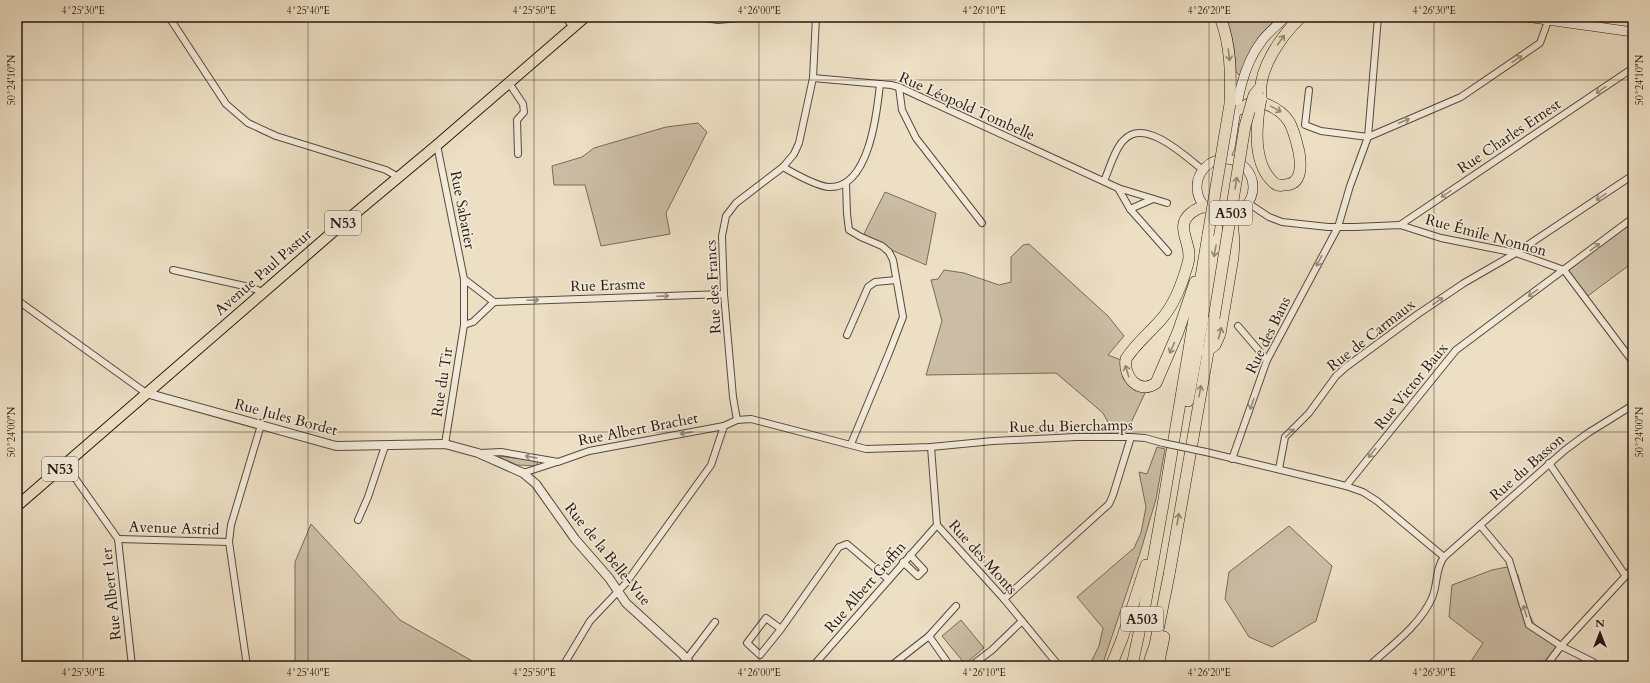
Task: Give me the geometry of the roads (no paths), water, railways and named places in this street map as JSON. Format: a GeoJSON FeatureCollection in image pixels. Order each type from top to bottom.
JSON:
{"type":"FeatureCollection","features":[{"type":"Feature","properties":{"kind":"highway","name":"A503"},"geometry":{"type":"LineString","coordinates":[[1132,666],[1146,600],[1157,535],[1190,314],[1203,260],[1230,104],[1230,61],[1225,32],[1220,17]]}},
{"type":"Feature","properties":{"kind":"highway"},"geometry":{"type":"LineString","coordinates":[[1241,109],[1250,103],[1263,103],[1280,110],[1290,124],[1301,164],[1299,174],[1295,181],[1282,186],[1274,183],[1267,174],[1261,159],[1258,144],[1258,120],[1261,99],[1260,88],[1266,69],[1277,47],[1301,17]]}},
{"type":"Feature","properties":{"kind":"highway","name":"A503"},"geometry":{"type":"LineString","coordinates":[[1148,666],[1155,645],[1172,558],[1207,351],[1214,318],[1245,126],[1254,95],[1260,88]]}},
{"type":"Feature","properties":{"kind":"highway"},"geometry":{"type":"LineString","coordinates":[[1146,600],[1155,584],[1217,235],[1210,210],[1199,208],[1191,213],[1183,224],[1184,235],[1189,251],[1189,262],[1171,306],[1126,359],[1125,364],[1128,377],[1135,384],[1144,387],[1153,385],[1156,382],[1178,332],[1190,314]]}},
{"type":"Feature","properties":{"kind":"highway"},"geometry":{"type":"LineString","coordinates":[[1207,351],[1218,340],[1225,311],[1234,250],[1231,214]]}},
{"type":"Feature","properties":{"kind":"highway"},"geometry":{"type":"LineString","coordinates":[[1111,666],[1122,639],[1150,551],[1157,535]]}},
{"type":"Feature","properties":{"kind":"highway"},"geometry":{"type":"LineString","coordinates":[[1158,666],[1175,576],[1172,558]]}},
{"type":"Feature","properties":{"kind":"main road","name":"Avenue Paul Pastur"},"geometry":{"type":"LineString","coordinates":[[17,506],[263,292],[437,145],[585,17]]}},
{"type":"Feature","properties":{"kind":"main road"},"geometry":{"type":"LineString","coordinates":[[1222,160],[1230,148],[1241,87],[1246,71],[1262,41],[1285,17]]}},
{"type":"Feature","properties":{"kind":"main road"},"geometry":{"type":"LineString","coordinates":[[1526,17],[1633,32]]}},
{"type":"Feature","properties":{"kind":"main road"},"geometry":{"type":"LineString","coordinates":[[1236,162],[1234,150],[1241,109],[1252,71],[1271,32]]}},
{"type":"Feature","properties":{"kind":"main road"},"geometry":{"type":"LineString","coordinates":[[1222,160],[1236,162],[1246,169],[1252,179],[1252,196],[1244,208],[1231,214],[1222,215],[1210,210],[1200,201],[1197,185],[1203,170],[1215,161],[1222,160]]}},
{"type":"Feature","properties":{"kind":"street"},"geometry":{"type":"LineString","coordinates":[[169,17],[226,104],[248,123],[276,136],[386,170],[398,177]]}},
{"type":"Feature","properties":{"kind":"street"},"geometry":{"type":"LineString","coordinates":[[565,17],[573,27]]}},
{"type":"Feature","properties":{"kind":"street"},"geometry":{"type":"LineString","coordinates":[[700,17],[718,20],[750,17]]}},
{"type":"Feature","properties":{"kind":"street","name":"Rue des Francs"},"geometry":{"type":"LineString","coordinates":[[737,420],[733,397],[724,294],[722,236],[726,216],[736,203],[783,167],[794,154],[799,143],[813,78],[816,17]]}},
{"type":"Feature","properties":{"kind":"street","name":"Rue des Bans"},"geometry":{"type":"LineString","coordinates":[[1232,459],[1267,360],[1338,227],[1350,186],[1368,137],[1378,17]]}},
{"type":"Feature","properties":{"kind":"street"},"geometry":{"type":"LineString","coordinates":[[1309,90],[1305,125],[1321,131],[1368,137],[1461,97],[1540,43],[1548,21]]}},
{"type":"Feature","properties":{"kind":"street","name":"Rue Charles Ernest"},"geometry":{"type":"LineString","coordinates":[[1400,225],[1633,68]]}},
{"type":"Feature","properties":{"kind":"street","name":"Rue Léopold Tombelle"},"geometry":{"type":"LineString","coordinates":[[813,78],[899,87],[1118,188],[1167,203]]}},
{"type":"Feature","properties":{"kind":"street"},"geometry":{"type":"LineString","coordinates":[[509,83],[523,104],[524,112],[517,120],[518,154]]}},
{"type":"Feature","properties":{"kind":"street"},"geometry":{"type":"LineString","coordinates":[[783,167],[798,176],[828,187],[846,183],[860,167],[871,139],[877,115],[880,84]]}},
{"type":"Feature","properties":{"kind":"street"},"geometry":{"type":"LineString","coordinates":[[899,87],[902,110],[916,138],[982,224]]}},
{"type":"Feature","properties":{"kind":"street"},"geometry":{"type":"LineString","coordinates":[[1104,181],[1123,140],[1138,133],[1150,134],[1169,144],[1203,170]]}},
{"type":"Feature","properties":{"kind":"street","name":"Rue Sabatier"},"geometry":{"type":"LineString","coordinates":[[437,145],[464,279],[464,325]]}},
{"type":"Feature","properties":{"kind":"street","name":"Rue de Carmaux"},"geometry":{"type":"LineString","coordinates":[[1280,469],[1285,437],[1309,413],[1336,376],[1418,314],[1490,267],[1516,253],[1633,175]]}},
{"type":"Feature","properties":{"kind":"street"},"geometry":{"type":"LineString","coordinates":[[846,183],[849,230],[882,246],[889,252],[893,260],[903,317],[902,323],[851,444]]}},
{"type":"Feature","properties":{"kind":"street"},"geometry":{"type":"LineString","coordinates":[[1118,188],[1130,209],[1168,252]]}},
{"type":"Feature","properties":{"kind":"street"},"geometry":{"type":"LineString","coordinates":[[1130,209],[1153,199]]}},
{"type":"Feature","properties":{"kind":"street"},"geometry":{"type":"LineString","coordinates":[[1248,203],[1269,217],[1282,222],[1338,227],[1400,225]]}},
{"type":"Feature","properties":{"kind":"street","name":"Rue Victor Baux"},"geometry":{"type":"LineString","coordinates":[[1346,486],[1456,350],[1633,218]]}},
{"type":"Feature","properties":{"kind":"street","name":"Rue Émile Nonnon"},"geometry":{"type":"LineString","coordinates":[[1400,225],[1441,238],[1516,253],[1564,270]]}},
{"type":"Feature","properties":{"kind":"street"},"geometry":{"type":"LineString","coordinates":[[173,270],[249,287],[263,292]]}},
{"type":"Feature","properties":{"kind":"street"},"geometry":{"type":"LineString","coordinates":[[1564,270],[1633,362]]}},
{"type":"Feature","properties":{"kind":"street"},"geometry":{"type":"LineString","coordinates":[[464,279],[494,302],[473,322],[464,325]]}},
{"type":"Feature","properties":{"kind":"street"},"geometry":{"type":"LineString","coordinates":[[847,335],[868,287],[875,282],[896,280]]}},
{"type":"Feature","properties":{"kind":"street","name":"Rue Erasme"},"geometry":{"type":"LineString","coordinates":[[494,302],[724,294]]}},
{"type":"Feature","properties":{"kind":"street"},"geometry":{"type":"LineString","coordinates":[[17,300],[146,393]]}},
{"type":"Feature","properties":{"kind":"street","name":"Rue du Tir"},"geometry":{"type":"LineString","coordinates":[[445,444],[464,325]]}},
{"type":"Feature","properties":{"kind":"street"},"geometry":{"type":"LineString","coordinates":[[1238,326],[1267,360]]}},
{"type":"Feature","properties":{"kind":"street","name":"Rue Jules Bordet"},"geometry":{"type":"LineString","coordinates":[[146,393],[336,446],[445,444]]}},
{"type":"Feature","properties":{"kind":"street","name":"Rue du Basson"},"geometry":{"type":"LineString","coordinates":[[1444,556],[1549,463],[1588,433],[1633,405]]}},
{"type":"Feature","properties":{"kind":"street","name":"Rue du Bierchamps"},"geometry":{"type":"LineString","coordinates":[[724,426],[737,420],[751,419],[866,449],[931,447],[993,441],[1076,437],[1145,438],[1280,469],[1346,486],[1363,492],[1377,501],[1444,556]]}},
{"type":"Feature","properties":{"kind":"street"},"geometry":{"type":"LineString","coordinates":[[247,666],[229,542],[231,525],[261,425]]}},
{"type":"Feature","properties":{"kind":"street"},"geometry":{"type":"LineString","coordinates":[[563,666],[590,621],[618,592],[654,545],[711,465],[724,426]]}},
{"type":"Feature","properties":{"kind":"street","name":"Rue Albert Brachet"},"geometry":{"type":"LineString","coordinates":[[445,444],[478,452],[523,473],[589,451],[724,426]]}},
{"type":"Feature","properties":{"kind":"street"},"geometry":{"type":"LineString","coordinates":[[1004,599],[1109,504],[1131,437]]}},
{"type":"Feature","properties":{"kind":"street"},"geometry":{"type":"LineString","coordinates":[[358,520],[385,446]]}},
{"type":"Feature","properties":{"kind":"street","name":"Rue des Monts"},"geometry":{"type":"LineString","coordinates":[[931,447],[937,525],[1004,599],[1059,666]]}},
{"type":"Feature","properties":{"kind":"street","name":"Rue Albert Brachet"},"geometry":{"type":"LineString","coordinates":[[478,452],[501,452],[558,462]]}},
{"type":"Feature","properties":{"kind":"street"},"geometry":{"type":"LineString","coordinates":[[1549,463],[1625,575]]}},
{"type":"Feature","properties":{"kind":"street","name":"Rue Albert 1er"},"geometry":{"type":"LineString","coordinates":[[66,464],[118,539],[132,666]]}},
{"type":"Feature","properties":{"kind":"street","name":"Rue de la Belle-Vue"},"geometry":{"type":"LineString","coordinates":[[523,473],[536,484],[575,539],[609,578],[626,602],[682,654],[690,664]]}},
{"type":"Feature","properties":{"kind":"street","name":"Rue Albert Goffin"},"geometry":{"type":"LineString","coordinates":[[813,666],[937,525]]}},
{"type":"Feature","properties":{"kind":"street"},"geometry":{"type":"LineString","coordinates":[[1480,525],[1509,560],[1529,625],[1561,646],[1598,666]]}},
{"type":"Feature","properties":{"kind":"street","name":"Avenue Astrid"},"geometry":{"type":"LineString","coordinates":[[118,539],[229,542]]}},
{"type":"Feature","properties":{"kind":"street"},"geometry":{"type":"LineString","coordinates":[[781,629],[766,618],[747,643],[760,655],[781,629],[839,547],[847,544],[888,579]]}},
{"type":"Feature","properties":{"kind":"street"},"geometry":{"type":"LineString","coordinates":[[903,562],[918,576],[924,570],[910,555]]}},
{"type":"Feature","properties":{"kind":"street"},"geometry":{"type":"LineString","coordinates":[[1369,666],[1420,618],[1433,596],[1437,572],[1444,556]]}},
{"type":"Feature","properties":{"kind":"street"},"geometry":{"type":"LineString","coordinates":[[1546,666],[1561,646],[1633,568]]}},
{"type":"Feature","properties":{"kind":"street"},"geometry":{"type":"LineString","coordinates":[[892,665],[929,636],[956,606]]}},
{"type":"Feature","properties":{"kind":"street"},"geometry":{"type":"LineString","coordinates":[[971,666],[992,650],[1022,621]]}},
{"type":"Feature","properties":{"kind":"street"},"geometry":{"type":"LineString","coordinates":[[690,664],[715,622]]}},
{"type":"Feature","properties":{"kind":"street"},"geometry":{"type":"LineString","coordinates":[[929,636],[950,666]]}}]}
